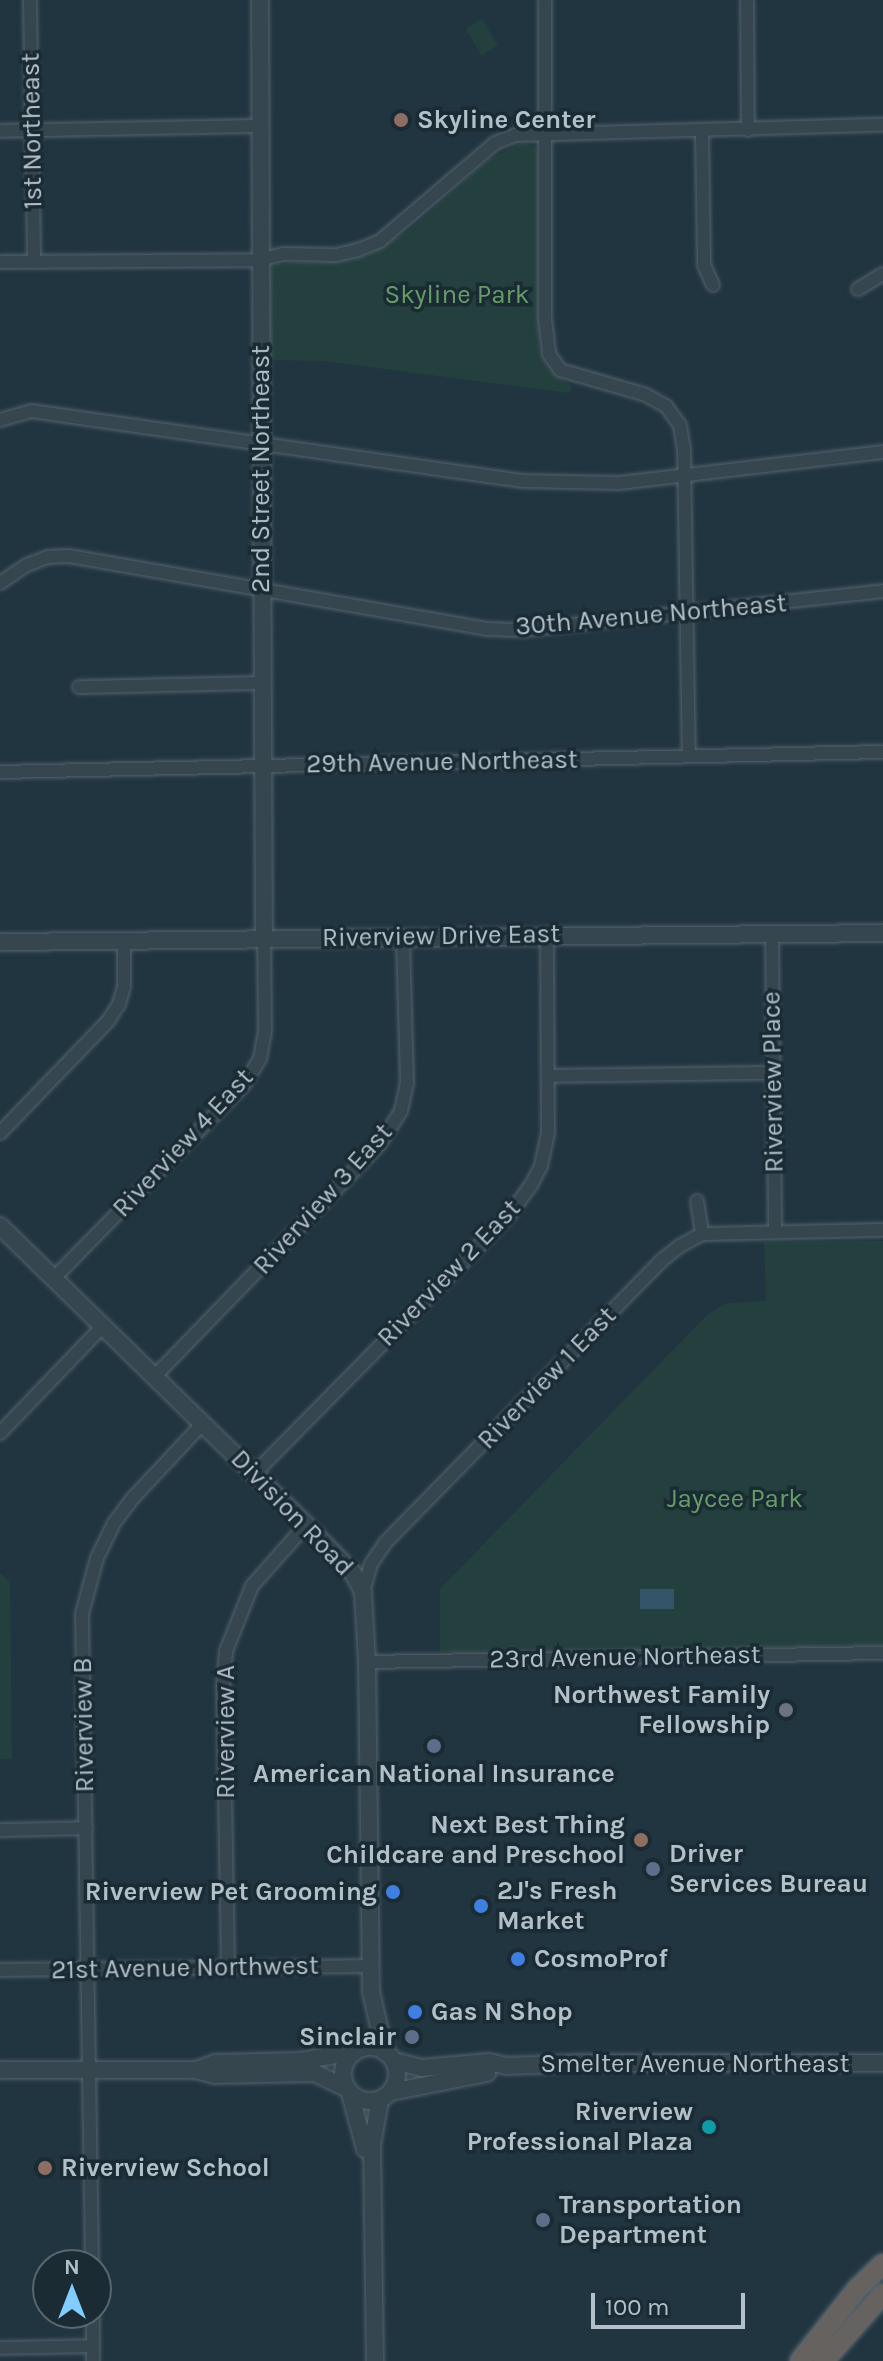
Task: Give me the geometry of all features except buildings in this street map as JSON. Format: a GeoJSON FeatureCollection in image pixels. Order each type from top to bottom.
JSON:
{"type":"FeatureCollection","features":[{"type":"Feature","properties":{"kind":"highway"},"geometry":{"type":"LineString","coordinates":[[800,2361],[856,2290],[883,2264]]}},
{"type":"Feature","properties":{"kind":"highway"},"geometry":{"type":"LineString","coordinates":[[824,2361],[883,2294]]}},
{"type":"Feature","properties":{"kind":"street","name":"1st Northeast"},"geometry":{"type":"LineString","coordinates":[[30,0],[34,262]]}},
{"type":"Feature","properties":{"kind":"street","name":"2nd Street Northeast"},"geometry":{"type":"LineString","coordinates":[[260,0],[264,939]]}},
{"type":"Feature","properties":{"kind":"street"},"geometry":{"type":"LineString","coordinates":[[545,0],[545,319],[549,354],[560,370],[646,395],[666,406],[680,425],[684,475],[689,756]]}},
{"type":"Feature","properties":{"kind":"street"},"geometry":{"type":"LineString","coordinates":[[747,0],[748,130]]}},
{"type":"Feature","properties":{"kind":"street"},"geometry":{"type":"LineString","coordinates":[[0,262],[259,260],[283,254],[336,255],[380,241],[495,143],[516,135],[883,125]]}},
{"type":"Feature","properties":{"kind":"street"},"geometry":{"type":"LineString","coordinates":[[0,131],[262,126]]}},
{"type":"Feature","properties":{"kind":"street"},"geometry":{"type":"LineString","coordinates":[[702,132],[704,265],[713,285]]}},
{"type":"Feature","properties":{"kind":"street"},"geometry":{"type":"LineString","coordinates":[[858,289],[883,274]]}},
{"type":"Feature","properties":{"kind":"street"},"geometry":{"type":"LineString","coordinates":[[0,420],[31,411],[521,481],[619,483],[883,452]]}},
{"type":"Feature","properties":{"kind":"street","name":"30th Avenue Northeast"},"geometry":{"type":"LineString","coordinates":[[0,583],[27,565],[48,557],[69,556],[487,629],[525,630],[883,591]]}},
{"type":"Feature","properties":{"kind":"street"},"geometry":{"type":"LineString","coordinates":[[79,687],[262,683]]}},
{"type":"Feature","properties":{"kind":"street","name":"29th Avenue Northeast"},"geometry":{"type":"LineString","coordinates":[[0,772],[883,752]]}},
{"type":"Feature","properties":{"kind":"street","name":"Riverview Place"},"geometry":{"type":"LineString","coordinates":[[772,933],[771,1073],[775,1231]]}},
{"type":"Feature","properties":{"kind":"street","name":"Riverview Drive East"},"geometry":{"type":"LineString","coordinates":[[0,942],[883,933]]}},
{"type":"Feature","properties":{"kind":"street","name":"Riverview 2 East"},"geometry":{"type":"LineString","coordinates":[[255,1473],[510,1214],[541,1166],[548,1132],[547,935]]}},
{"type":"Feature","properties":{"kind":"street","name":"Riverview 3 East"},"geometry":{"type":"LineString","coordinates":[[155,1376],[379,1145],[401,1111],[407,1083],[403,937]]}},
{"type":"Feature","properties":{"kind":"street","name":"Riverview 4 East"},"geometry":{"type":"LineString","coordinates":[[54,1278],[243,1086],[260,1059],[265,1030],[264,939]]}},
{"type":"Feature","properties":{"kind":"street"},"geometry":{"type":"LineString","coordinates":[[0,1133],[108,1021],[124,987],[124,941]]}},
{"type":"Feature","properties":{"kind":"street"},"geometry":{"type":"LineString","coordinates":[[549,1076],[771,1073]]}},
{"type":"Feature","properties":{"kind":"street"},"geometry":{"type":"LineString","coordinates":[[697,1201],[702,1234],[883,1230]]}},
{"type":"Feature","properties":{"kind":"street","name":"Division Road"},"geometry":{"type":"LineString","coordinates":[[1,1229],[255,1473],[353,1573],[363,1592],[367,1662],[371,1992],[357,2051]]}},
{"type":"Feature","properties":{"kind":"street","name":"Riverview 1 East"},"geometry":{"type":"LineString","coordinates":[[363,1592],[371,1564],[385,1543],[662,1260],[702,1234]]}},
{"type":"Feature","properties":{"kind":"street"},"geometry":{"type":"LineString","coordinates":[[0,1433],[102,1327]]}},
{"type":"Feature","properties":{"kind":"street","name":"Riverview B"},"geometry":{"type":"LineString","coordinates":[[92,2249],[82,1614],[97,1558],[132,1499],[204,1422]]}},
{"type":"Feature","properties":{"kind":"street","name":"Riverview A"},"geometry":{"type":"LineString","coordinates":[[228,1965],[223,1686],[226,1651],[252,1586],[306,1525]]}},
{"type":"Feature","properties":{"kind":"street","name":"23rd Avenue Northeast"},"geometry":{"type":"LineString","coordinates":[[367,1662],[883,1653]]}},
{"type":"Feature","properties":{"kind":"street"},"geometry":{"type":"LineString","coordinates":[[0,1830],[86,1828]]}},
{"type":"Feature","properties":{"kind":"street","name":"21st Avenue Northwest"},"geometry":{"type":"LineString","coordinates":[[0,1970],[228,1965],[371,1966]]}},
{"type":"Feature","properties":{"kind":"street","name":"Division Road"},"geometry":{"type":"LineString","coordinates":[[371,1992],[390,2056]]}},
{"type":"Feature","properties":{"kind":"street"},"geometry":{"type":"LineString","coordinates":[[196,2070],[215,2063],[300,2061],[373,2047],[390,2056],[397,2080],[386,2096],[373,2127],[375,2361]]}},
{"type":"Feature","properties":{"kind":"street"},"geometry":{"type":"LineString","coordinates":[[357,2051],[343,2068],[363,2132],[368,2186],[373,2196]]}},
{"type":"Feature","properties":{"kind":"street","name":"Smelter Avenue Northeast"},"geometry":{"type":"LineString","coordinates":[[390,2056],[422,2068],[489,2062],[507,2066],[883,2063]]}},
{"type":"Feature","properties":{"kind":"street","name":"Smelter Avenue Northeast"},"geometry":{"type":"LineString","coordinates":[[386,2096],[493,2072],[507,2066]]}},
{"type":"Feature","properties":{"kind":"street"},"geometry":{"type":"LineString","coordinates":[[0,2070],[196,2070],[215,2075],[315,2073],[361,2100],[386,2096]]}},
{"type":"Feature","properties":{"kind":"street"},"geometry":{"type":"LineString","coordinates":[[93,2329],[93,2361]]}},
{"type":"Feature","properties":{"kind":"street"},"geometry":{"type":"LineString","coordinates":[[0,2348],[93,2346]]}},
{"type":"Feature","properties":{"kind":"green space"},"geometry":{"type":"Polygon","coordinates":[[[482,19],[498,46],[482,55],[466,29],[482,19]]]}},
{"type":"Feature","properties":{"kind":"green space","name":"Skyline Park"},"geometry":{"type":"Polygon","coordinates":[[[522,143],[536,147],[539,158],[540,352],[549,370],[572,386],[569,393],[323,361],[269,360],[268,272],[277,264],[342,261],[368,255],[408,231],[489,159],[522,143]]]}},
{"type":"Feature","properties":{"kind":"green space","name":"Jaycee Park"},"geometry":{"type":"Polygon","coordinates":[[[883,1241],[883,1645],[440,1652],[440,1589],[708,1314],[727,1303],[766,1301],[764,1242],[883,1241]]]}},
{"type":"Feature","properties":{"kind":"green space"},"geometry":{"type":"Polygon","coordinates":[[[0,1573],[10,1582],[12,1759],[0,1759],[0,1573]]]}},
{"type":"Feature","properties":{"kind":"water"},"geometry":{"type":"Polygon","coordinates":[[[640,1589],[674,1589],[674,1609],[640,1609],[640,1589]]]}},
{"type":"Feature","properties":{"kind":"place","name":"Skyline Center"},"geometry":{"type":"Point","coordinates":[401,120]}},
{"type":"Feature","properties":{"kind":"place","name":"Northwest Family Fellowship"},"geometry":{"type":"Point","coordinates":[786,1710]}},
{"type":"Feature","properties":{"kind":"place","name":"American National Insurance"},"geometry":{"type":"Point","coordinates":[434,1746]}},
{"type":"Feature","properties":{"kind":"place","name":"Next Best Thing Childcare and Preschool"},"geometry":{"type":"Point","coordinates":[641,1840]}},
{"type":"Feature","properties":{"kind":"place","name":"Driver Services Bureau"},"geometry":{"type":"Point","coordinates":[653,1869]}},
{"type":"Feature","properties":{"kind":"place","name":"Riverview Pet Grooming"},"geometry":{"type":"Point","coordinates":[393,1892]}},
{"type":"Feature","properties":{"kind":"place","name":"2J's Fresh Market"},"geometry":{"type":"Point","coordinates":[481,1906]}},
{"type":"Feature","properties":{"kind":"place","name":"CosmoProf"},"geometry":{"type":"Point","coordinates":[518,1959]}},
{"type":"Feature","properties":{"kind":"place","name":"Gas N Shop"},"geometry":{"type":"Point","coordinates":[415,2012]}},
{"type":"Feature","properties":{"kind":"place","name":"Sinclair"},"geometry":{"type":"Point","coordinates":[412,2037]}},
{"type":"Feature","properties":{"kind":"place","name":"Riverview Professional Plaza"},"geometry":{"type":"Point","coordinates":[709,2127]}},
{"type":"Feature","properties":{"kind":"place","name":"Riverview School"},"geometry":{"type":"Point","coordinates":[45,2168]}},
{"type":"Feature","properties":{"kind":"place","name":"Transportation Department"},"geometry":{"type":"Point","coordinates":[543,2220]}}]}
